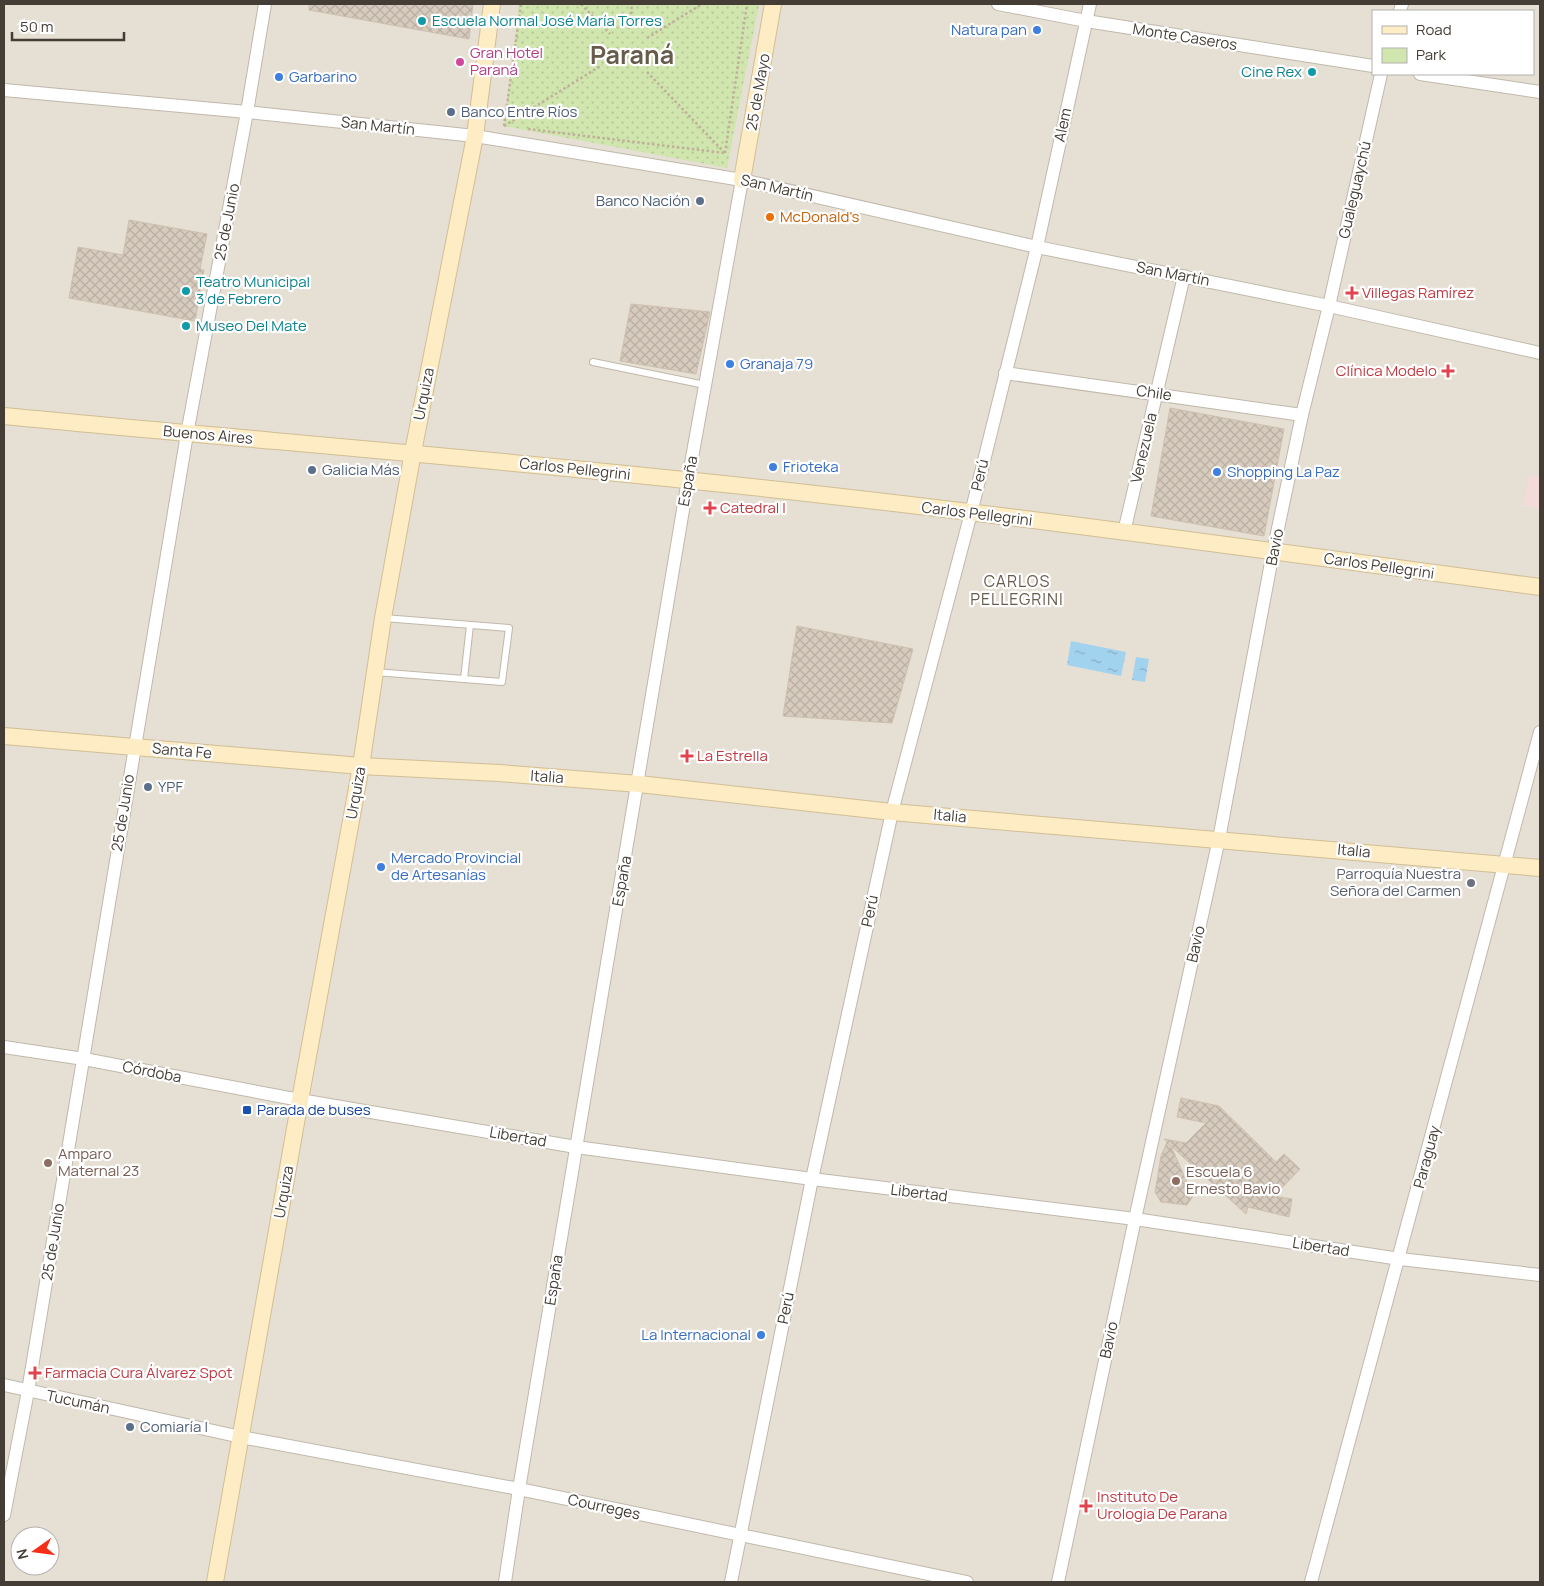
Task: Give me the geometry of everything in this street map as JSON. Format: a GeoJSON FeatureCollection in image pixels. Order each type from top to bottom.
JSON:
{"type":"FeatureCollection","features":[{"type":"Feature","properties":{"kind":"street","name":"25 de Junio"},"geometry":{"type":"LineString","coordinates":[[4,1515],[28,1391],[187,434],[247,112],[265,4]]}},
{"type":"Feature","properties":{"kind":"street","name":"Urquiza"},"geometry":{"type":"LineString","coordinates":[[216,1582],[300,1100],[361,766],[383,618],[413,452],[475,136],[492,4]]}},
{"type":"Feature","properties":{"kind":"street","name":"25 de Mayo"},"geometry":{"type":"LineString","coordinates":[[742,180],[773,4]]}},
{"type":"Feature","properties":{"kind":"street","name":"Monte Caseros"},"geometry":{"type":"LineString","coordinates":[[998,4],[1086,21],[1372,66]]}},
{"type":"Feature","properties":{"kind":"street","name":"Alem"},"geometry":{"type":"LineString","coordinates":[[1037,247],[1090,4]]}},
{"type":"Feature","properties":{"kind":"street","name":"Gualeguaychú"},"geometry":{"type":"LineString","coordinates":[[1329,306],[1381,75]]}},
{"type":"Feature","properties":{"kind":"street"},"geometry":{"type":"LineString","coordinates":[[1427,75],[1540,92]]}},
{"type":"Feature","properties":{"kind":"street","name":"San Martín"},"geometry":{"type":"LineString","coordinates":[[4,90],[247,112],[475,136],[742,180],[1037,247],[1329,306],[1540,353]]}},
{"type":"Feature","properties":{"kind":"street","name":"España"},"geometry":{"type":"LineString","coordinates":[[505,1582],[688,480],[742,180]]}},
{"type":"Feature","properties":{"kind":"street","name":"Perú"},"geometry":{"type":"LineString","coordinates":[[731,1582],[812,1179],[892,812],[972,513],[1037,247]]}},
{"type":"Feature","properties":{"kind":"street","name":"Venezuela"},"geometry":{"type":"LineString","coordinates":[[1124,532],[1184,276]]}},
{"type":"Feature","properties":{"kind":"street","name":"Bavio"},"geometry":{"type":"LineString","coordinates":[[1058,1582],[1135,1219],[1219,839],[1273,552],[1302,416],[1329,306]]}},
{"type":"Feature","properties":{"kind":"street","name":"Chile"},"geometry":{"type":"LineString","coordinates":[[1005,373],[1302,416]]}},
{"type":"Feature","properties":{"kind":"street","name":"Buenos Aires"},"geometry":{"type":"LineString","coordinates":[[4,416],[187,434],[413,452]]}},
{"type":"Feature","properties":{"kind":"street","name":"Carlos Pellegrini"},"geometry":{"type":"LineString","coordinates":[[413,452],[688,480],[972,513],[1540,587]]}},
{"type":"Feature","properties":{"kind":"street","name":"Paraguay"},"geometry":{"type":"LineString","coordinates":[[1311,1582],[1400,1259],[1540,732]]}},
{"type":"Feature","properties":{"kind":"street","name":"Santa Fe"},"geometry":{"type":"LineString","coordinates":[[4,736],[361,766]]}},
{"type":"Feature","properties":{"kind":"street","name":"Italia"},"geometry":{"type":"LineString","coordinates":[[361,766],[498,773],[639,784],[892,812],[1540,868]]}},
{"type":"Feature","properties":{"kind":"street","name":"Córdoba"},"geometry":{"type":"LineString","coordinates":[[4,1047],[84,1059],[300,1100]]}},
{"type":"Feature","properties":{"kind":"street","name":"Libertad"},"geometry":{"type":"LineString","coordinates":[[300,1100],[576,1147],[812,1179],[1135,1219],[1400,1259],[1540,1275]]}},
{"type":"Feature","properties":{"kind":"street","name":"Tucumán"},"geometry":{"type":"LineString","coordinates":[[4,1384],[28,1391],[241,1437]]}},
{"type":"Feature","properties":{"kind":"street","name":"Courreges"},"geometry":{"type":"LineString","coordinates":[[241,1437],[519,1489],[967,1582]]}},
{"type":"Feature","properties":{"kind":"lane"},"geometry":{"type":"LineString","coordinates":[[593,362],[705,385]]}},
{"type":"Feature","properties":{"kind":"lane"},"geometry":{"type":"LineString","coordinates":[[375,672],[502,682],[508,628],[383,618]]}},
{"type":"Feature","properties":{"kind":"lane"},"geometry":{"type":"LineString","coordinates":[[464,679],[470,625]]}},
{"type":"Feature","properties":{"kind":"path"},"geometry":{"type":"LineString","coordinates":[[504,126],[521,4]]}},
{"type":"Feature","properties":{"kind":"path"},"geometry":{"type":"LineString","coordinates":[[581,4],[610,34]]}},
{"type":"Feature","properties":{"kind":"path"},"geometry":{"type":"LineString","coordinates":[[629,30],[632,4]]}},
{"type":"Feature","properties":{"kind":"path"},"geometry":{"type":"LineString","coordinates":[[647,38],[702,4]]}},
{"type":"Feature","properties":{"kind":"path"},"geometry":{"type":"LineString","coordinates":[[725,153],[747,4]]}},
{"type":"Feature","properties":{"kind":"path"},"geometry":{"type":"LineString","coordinates":[[504,126],[602,66]]}},
{"type":"Feature","properties":{"kind":"path"},"geometry":{"type":"LineString","coordinates":[[647,72],[725,153]]}},
{"type":"Feature","properties":{"kind":"path"},"geometry":{"type":"LineString","coordinates":[[504,126],[514,128]]}},
{"type":"Feature","properties":{"kind":"path"},"geometry":{"type":"LineString","coordinates":[[523,129],[725,153]]}},
{"type":"Feature","properties":{"kind":"shaded area"},"geometry":{"type":"Polygon","coordinates":[[[4,4],[1540,4],[1540,1582],[4,1582],[4,4]]]}},
{"type":"Feature","properties":{"kind":"shaded area"},"geometry":{"type":"Polygon","coordinates":[[[1529,474],[1540,477],[1540,510],[1523,505],[1529,474]]]}},
{"type":"Feature","properties":{"kind":"green space"},"geometry":{"type":"Polygon","coordinates":[[[519,4],[759,4],[727,168],[504,126],[519,4]]]}},
{"type":"Feature","properties":{"kind":"water"},"geometry":{"type":"Polygon","coordinates":[[[1071,641],[1126,652],[1121,676],[1067,665],[1071,641]]]}},
{"type":"Feature","properties":{"kind":"water"},"geometry":{"type":"Polygon","coordinates":[[[1136,657],[1149,659],[1145,682],[1132,680],[1136,657]]]}},
{"type":"Feature","properties":{"kind":"building","name":"Escuela Normal José María Torres"},"geometry":{"type":"Polygon","coordinates":[[[309,4],[473,4],[469,39],[309,10],[309,4]]]}},
{"type":"Feature","properties":{"kind":"building"},"geometry":{"type":"Polygon","coordinates":[[[129,220],[207,234],[200,269],[204,270],[195,321],[69,298],[78,247],[123,255],[129,220]]]}},
{"type":"Feature","properties":{"kind":"building"},"geometry":{"type":"Polygon","coordinates":[[[631,304],[710,312],[696,374],[620,361],[631,304]]]}},
{"type":"Feature","properties":{"kind":"building","name":"Shopping La Paz"},"geometry":{"type":"Polygon","coordinates":[[[1170,408],[1284,429],[1264,536],[1151,516],[1170,408]]]}},
{"type":"Feature","properties":{"kind":"building"},"geometry":{"type":"Polygon","coordinates":[[[797,626],[913,649],[892,723],[783,716],[797,626]]]}},
{"type":"Feature","properties":{"kind":"building"},"geometry":{"type":"Polygon","coordinates":[[[1181,1098],[1219,1106],[1276,1162],[1284,1154],[1300,1169],[1274,1196],[1292,1199],[1289,1217],[1248,1207],[1246,1214],[1171,1146],[1193,1196],[1187,1205],[1161,1202],[1155,1192],[1161,1156],[1167,1142],[1164,1139],[1186,1143],[1206,1123],[1177,1117],[1181,1098]]]}},
{"type":"Feature","properties":{"kind":"place","name":"Escuela Normal José María Torres"},"geometry":{"type":"Point","coordinates":[422,21]}},
{"type":"Feature","properties":{"kind":"place","name":"Natura pan"},"geometry":{"type":"Point","coordinates":[1037,30]}},
{"type":"Feature","properties":{"kind":"place","name":"Gran Hotel Paraná"},"geometry":{"type":"Point","coordinates":[460,62]}},
{"type":"Feature","properties":{"kind":"place","name":"Cine Rex"},"geometry":{"type":"Point","coordinates":[1312,72]}},
{"type":"Feature","properties":{"kind":"place","name":"Garbarino"},"geometry":{"type":"Point","coordinates":[279,77]}},
{"type":"Feature","properties":{"kind":"place","name":"Banco Entre Ríos"},"geometry":{"type":"Point","coordinates":[451,112]}},
{"type":"Feature","properties":{"kind":"place","name":"Banco Nación"},"geometry":{"type":"Point","coordinates":[700,201]}},
{"type":"Feature","properties":{"kind":"place","name":"McDonald's"},"geometry":{"type":"Point","coordinates":[770,217]}},
{"type":"Feature","properties":{"kind":"place","name":"Teatro Municipal 3 de Febrero"},"geometry":{"type":"Point","coordinates":[186,291]}},
{"type":"Feature","properties":{"kind":"place","name":"Villegas Ramírez"},"geometry":{"type":"Point","coordinates":[1352,293]}},
{"type":"Feature","properties":{"kind":"place","name":"Museo Del Mate"},"geometry":{"type":"Point","coordinates":[186,326]}},
{"type":"Feature","properties":{"kind":"place","name":"Granaja 79"},"geometry":{"type":"Point","coordinates":[730,364]}},
{"type":"Feature","properties":{"kind":"place","name":"Clínica Modelo"},"geometry":{"type":"Point","coordinates":[1448,371]}},
{"type":"Feature","properties":{"kind":"place","name":"Frioteka"},"geometry":{"type":"Point","coordinates":[773,467]}},
{"type":"Feature","properties":{"kind":"place","name":"Galicia Más"},"geometry":{"type":"Point","coordinates":[312,470]}},
{"type":"Feature","properties":{"kind":"place","name":"Shopping La Paz"},"geometry":{"type":"Point","coordinates":[1217,472]}},
{"type":"Feature","properties":{"kind":"place","name":"Catedral I"},"geometry":{"type":"Point","coordinates":[710,508]}},
{"type":"Feature","properties":{"kind":"place","name":"La Estrella"},"geometry":{"type":"Point","coordinates":[687,756]}},
{"type":"Feature","properties":{"kind":"place","name":"YPF"},"geometry":{"type":"Point","coordinates":[148,787]}},
{"type":"Feature","properties":{"kind":"place","name":"Mercado Provincial de Artesanías"},"geometry":{"type":"Point","coordinates":[381,867]}},
{"type":"Feature","properties":{"kind":"place","name":"Parroquía Nuestra Señora del Carmen"},"geometry":{"type":"Point","coordinates":[1471,883]}},
{"type":"Feature","properties":{"kind":"place","name":"Parada de buses"},"geometry":{"type":"Point","coordinates":[247,1110]}},
{"type":"Feature","properties":{"kind":"place","name":"Amparo Maternal 23"},"geometry":{"type":"Point","coordinates":[48,1163]}},
{"type":"Feature","properties":{"kind":"place","name":"Escuela 6 Ernesto Bavio"},"geometry":{"type":"Point","coordinates":[1176,1181]}},
{"type":"Feature","properties":{"kind":"place","name":"La Internacional"},"geometry":{"type":"Point","coordinates":[761,1335]}},
{"type":"Feature","properties":{"kind":"place","name":"Farmacia Cura Álvarez Spot"},"geometry":{"type":"Point","coordinates":[35,1373]}},
{"type":"Feature","properties":{"kind":"place","name":"Comiaría I"},"geometry":{"type":"Point","coordinates":[130,1427]}},
{"type":"Feature","properties":{"kind":"place","name":"Instituto De Urologia De Parana"},"geometry":{"type":"Point","coordinates":[1086,1506]}},
{"type":"Feature","properties":{"kind":"district","name":"Paraná"},"geometry":{"type":"Point","coordinates":[632,55]}},
{"type":"Feature","properties":{"kind":"district","name":"CARLOS PELLEGRINI"},"geometry":{"type":"Point","coordinates":[1017,590]}}]}
